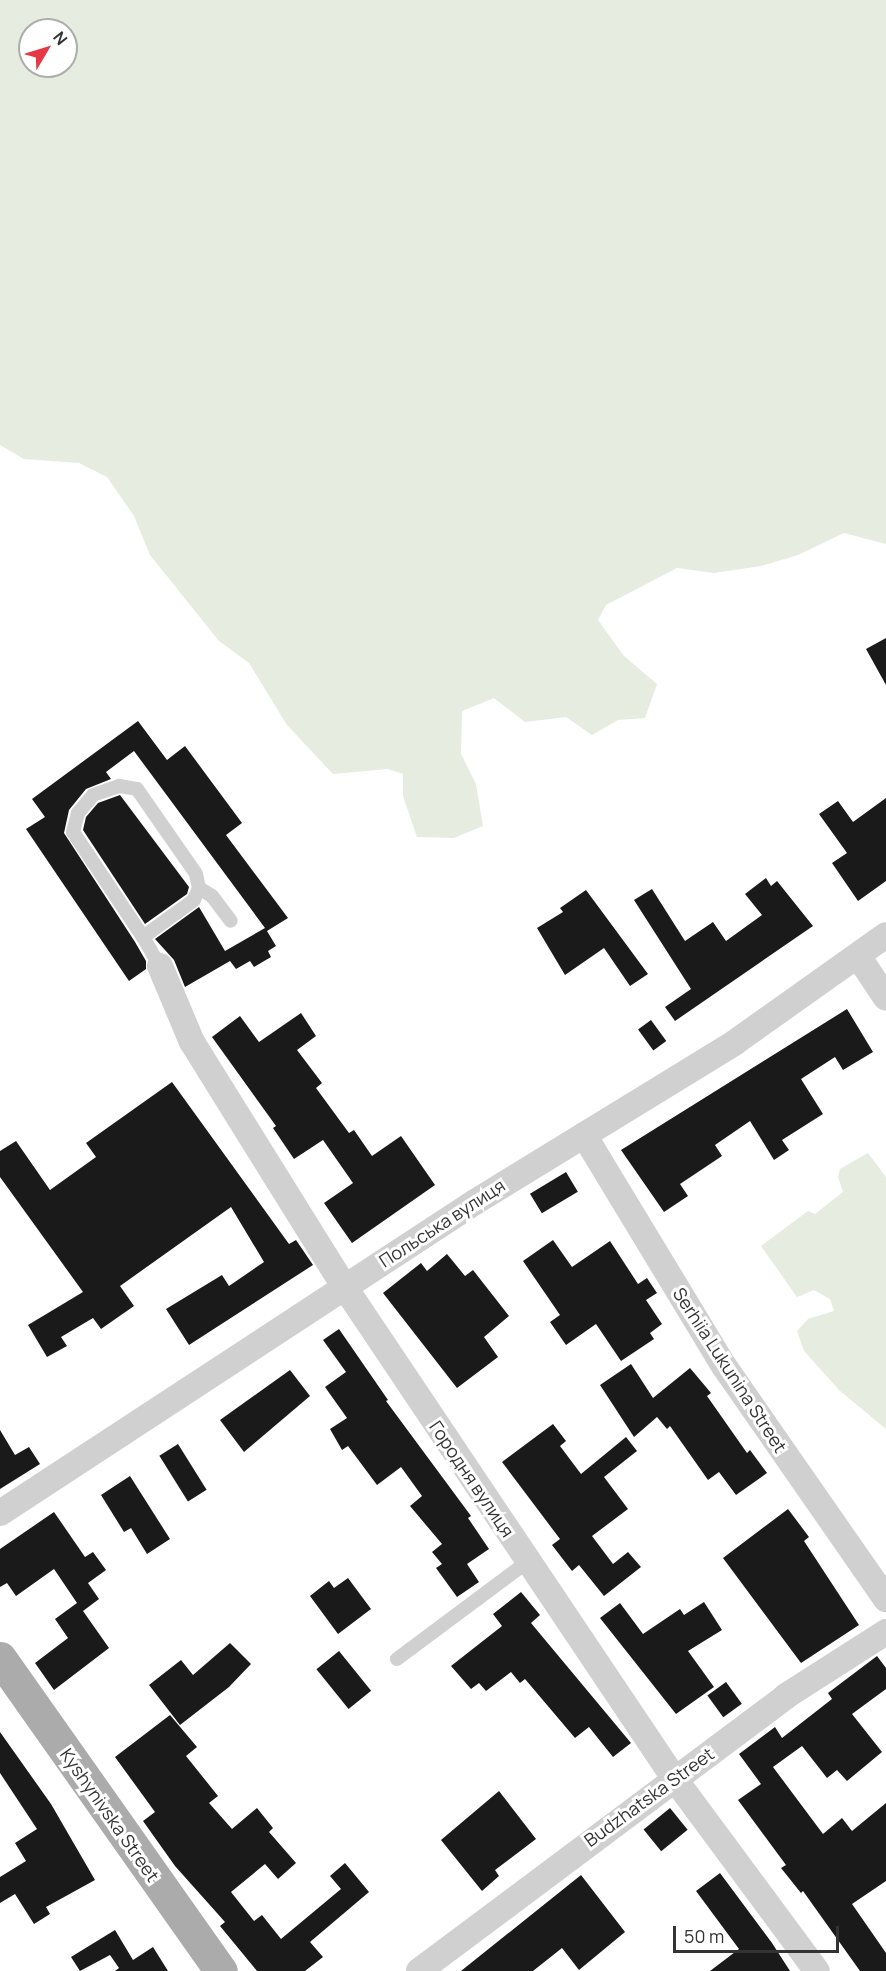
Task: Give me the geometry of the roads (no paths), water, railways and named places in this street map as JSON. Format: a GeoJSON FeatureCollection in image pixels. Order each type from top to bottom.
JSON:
{"type":"FeatureCollection","features":[{"type":"Feature","properties":{"kind":"main road","name":"Kyshynivska Street"},"geometry":{"type":"LineString","coordinates":[[0,1659],[221,1971]]}},
{"type":"Feature","properties":{"kind":"street","name":"Польська вулиця"},"geometry":{"type":"LineString","coordinates":[[0,1514],[344,1286],[734,1042],[886,935]]}},
{"type":"Feature","properties":{"kind":"street"},"geometry":{"type":"LineString","coordinates":[[858,956],[886,998]]}},
{"type":"Feature","properties":{"kind":"street","name":"Городня вулиця"},"geometry":{"type":"LineString","coordinates":[[160,966],[192,1042],[344,1286],[674,1778],[817,1971]]}},
{"type":"Feature","properties":{"kind":"street","name":"Serhiia Lukunina Street"},"geometry":{"type":"LineString","coordinates":[[584,1134],[724,1366],[886,1599]]}},
{"type":"Feature","properties":{"kind":"street","name":"Budzhatska Street"},"geometry":{"type":"LineString","coordinates":[[419,1971],[786,1696],[886,1632]]}},
{"type":"Feature","properties":{"kind":"lane"},"geometry":{"type":"LineString","coordinates":[[143,937],[194,900],[199,888],[196,874],[137,789],[119,786],[93,795],[78,813],[74,832],[160,966]]}},
{"type":"Feature","properties":{"kind":"lane"},"geometry":{"type":"LineString","coordinates":[[199,888],[212,896],[231,921]]}},
{"type":"Feature","properties":{"kind":"lane"},"geometry":{"type":"LineString","coordinates":[[397,1659],[527,1562]]}}]}
